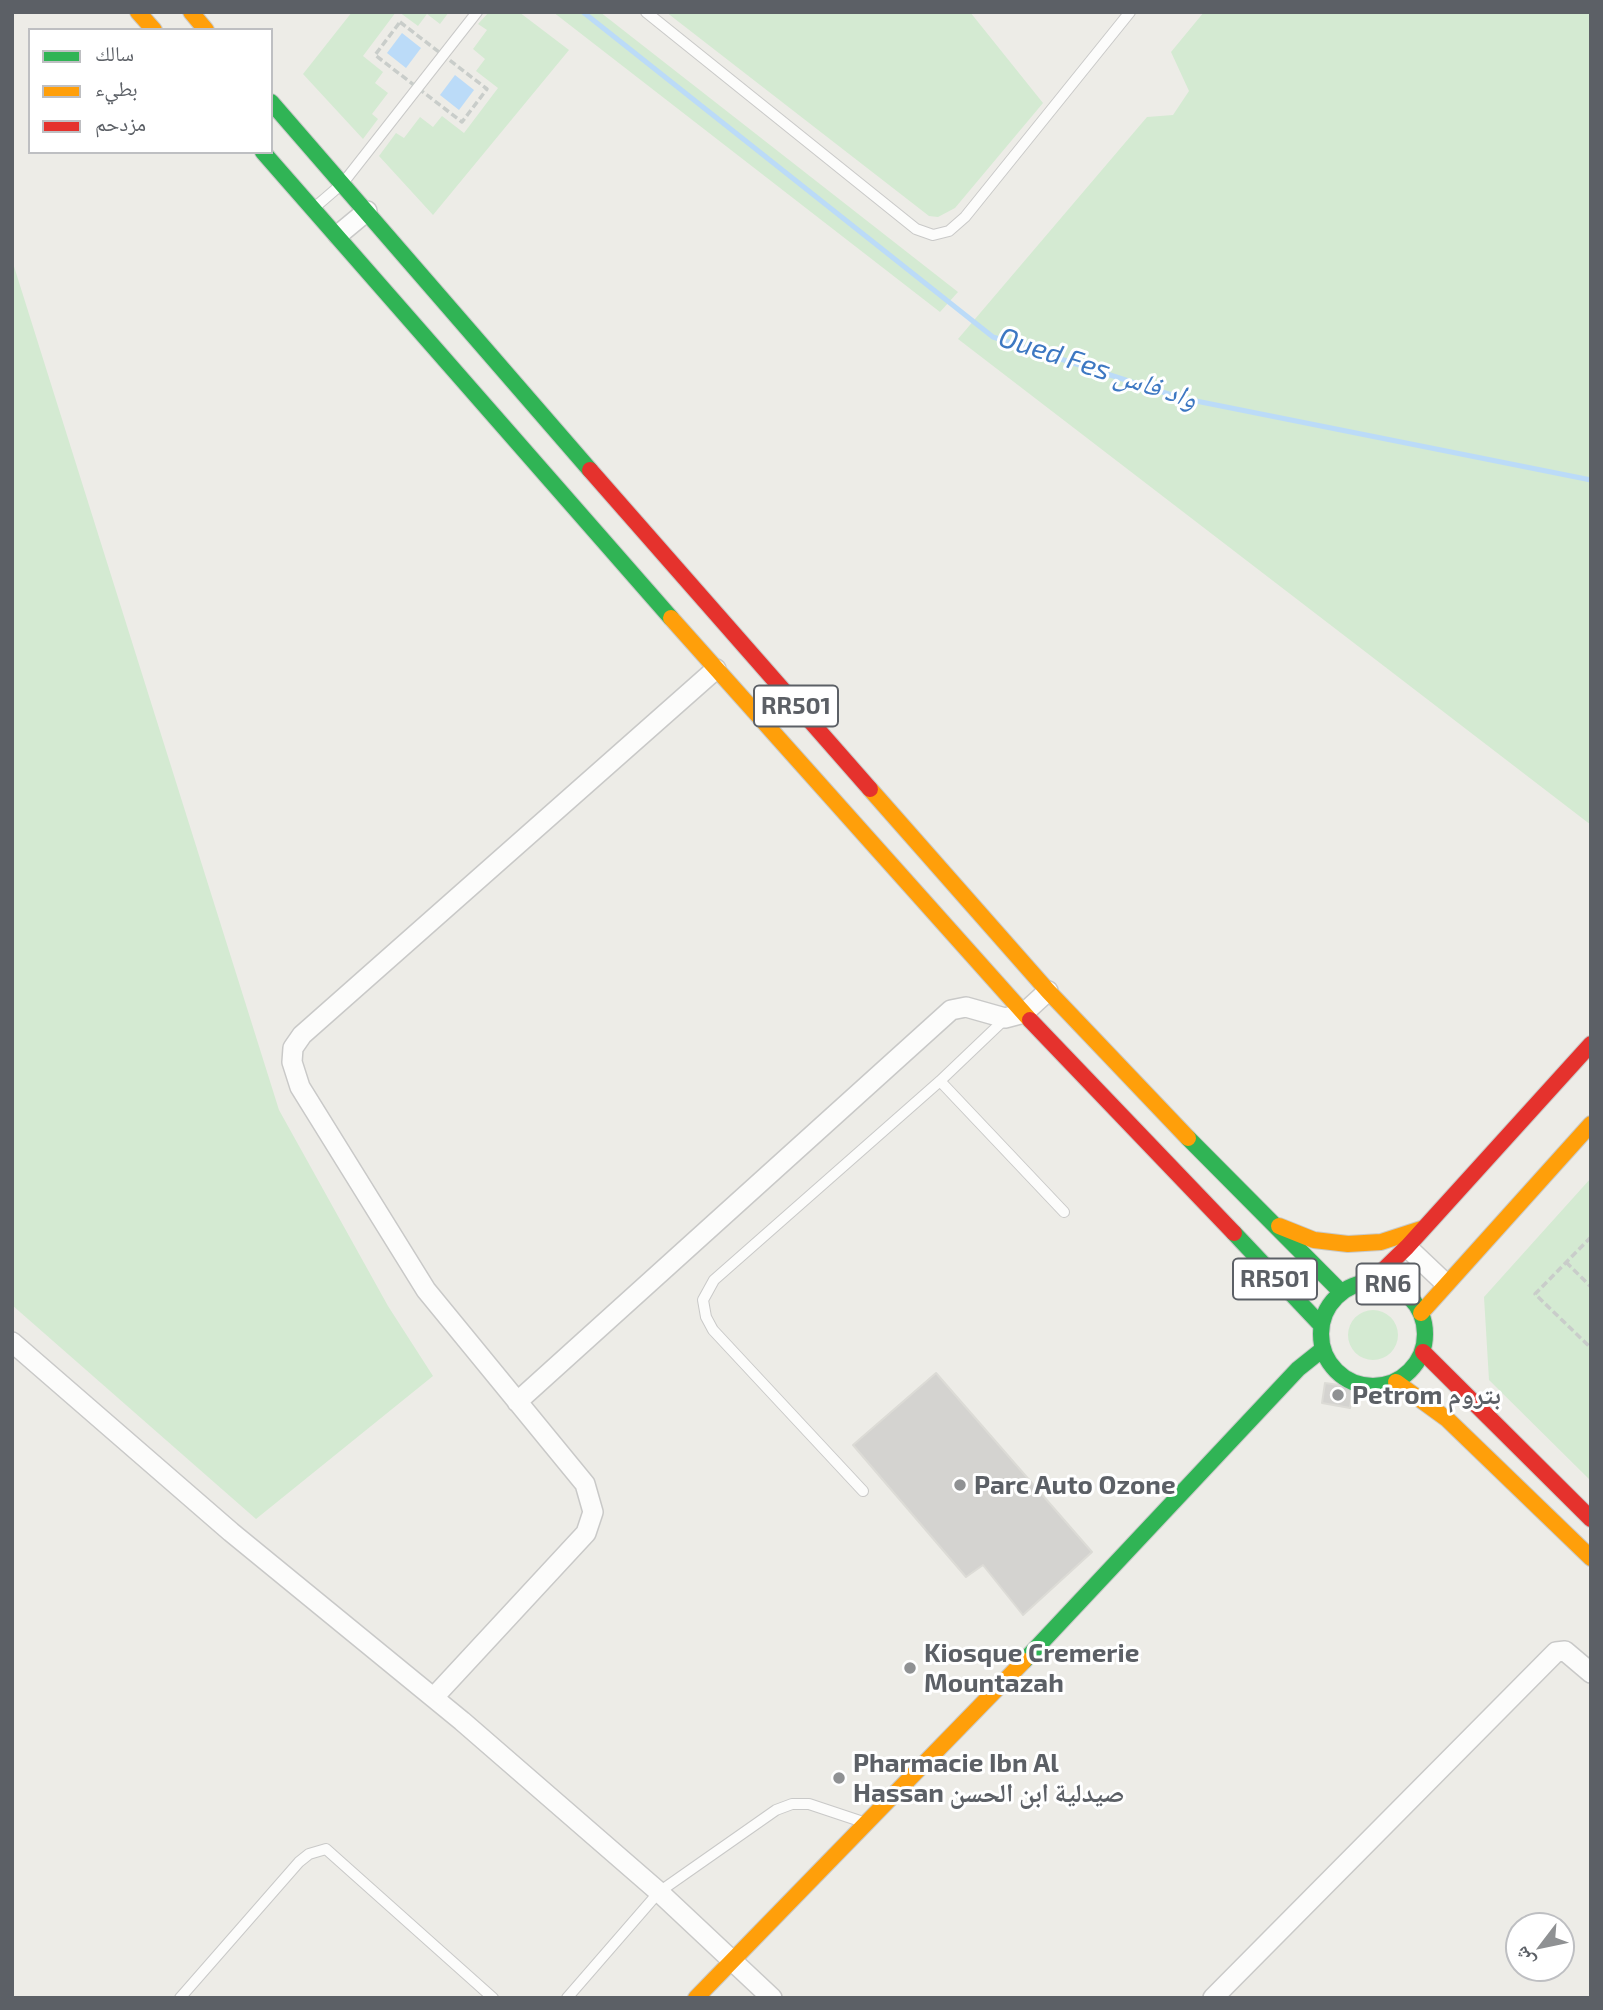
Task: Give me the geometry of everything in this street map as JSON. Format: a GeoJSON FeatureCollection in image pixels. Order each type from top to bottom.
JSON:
{"type":"FeatureCollection","features":[{"type":"Feature","properties":{"kind":"main road"},"geometry":{"type":"LineString","coordinates":[[138,12],[152,28]]}},
{"type":"Feature","properties":{"kind":"main road"},"geometry":{"type":"LineString","coordinates":[[191,12],[204,28]]}},
{"type":"Feature","properties":{"kind":"main road","name":"RR501"},"geometry":{"type":"LineString","coordinates":[[273,104],[367,211],[694,617],[716,669],[739,696],[1014,1016],[1321,1325]]}},
{"type":"Feature","properties":{"kind":"main road","name":"RR501"},"geometry":{"type":"LineString","coordinates":[[265,154],[694,617],[765,671],[1048,991],[1268,1221],[1341,1292]]}},
{"type":"Feature","properties":{"kind":"main road","name":"RN6"},"geometry":{"type":"LineString","coordinates":[[1321,1325],[1328,1307],[1341,1292],[1371,1282],[1407,1247],[1591,1044]]}},
{"type":"Feature","properties":{"kind":"main road","name":"RN6"},"geometry":{"type":"LineString","coordinates":[[1421,1312],[1591,1124]]}},
{"type":"Feature","properties":{"kind":"main road"},"geometry":{"type":"LineString","coordinates":[[1268,1221],[1314,1240],[1348,1244],[1381,1242],[1424,1228]]}},
{"type":"Feature","properties":{"kind":"main road","name":"RN6"},"geometry":{"type":"LineString","coordinates":[[1371,1282],[1401,1289],[1421,1312],[1425,1325],[1423,1352]]}},
{"type":"Feature","properties":{"kind":"main road"},"geometry":{"type":"LineString","coordinates":[[1321,1325],[1322,1349],[1336,1371],[1358,1385],[1371,1387],[1396,1382],[1408,1374],[1423,1352],[1466,1398],[1591,1519]]}},
{"type":"Feature","properties":{"kind":"main road"},"geometry":{"type":"LineString","coordinates":[[696,1998],[1088,1595],[1298,1369],[1322,1349]]}},
{"type":"Feature","properties":{"kind":"main road"},"geometry":{"type":"LineString","coordinates":[[1396,1382],[1447,1419],[1591,1558]]}},
{"type":"Feature","properties":{"kind":"street"},"geometry":{"type":"LineString","coordinates":[[338,235],[367,211]]}},
{"type":"Feature","properties":{"kind":"street"},"geometry":{"type":"LineString","coordinates":[[434,1697],[586,1533],[593,1512],[585,1484],[426,1290],[300,1087],[292,1062],[293,1048],[302,1035],[716,669]]}},
{"type":"Feature","properties":{"kind":"street"},"geometry":{"type":"LineString","coordinates":[[739,696],[765,671]]}},
{"type":"Feature","properties":{"kind":"street"},"geometry":{"type":"LineString","coordinates":[[517,1402],[951,1010],[966,1007],[1014,1016],[1048,991]]}},
{"type":"Feature","properties":{"kind":"street"},"geometry":{"type":"LineString","coordinates":[[1407,1247],[1445,1283]]}},
{"type":"Feature","properties":{"kind":"street"},"geometry":{"type":"LineString","coordinates":[[1282,1286],[1307,1260]]}},
{"type":"Feature","properties":{"kind":"street"},"geometry":{"type":"LineString","coordinates":[[12,1342],[231,1531],[434,1697],[659,1892],[772,1998]]}},
{"type":"Feature","properties":{"kind":"street"},"geometry":{"type":"LineString","coordinates":[[1447,1419],[1466,1398]]}},
{"type":"Feature","properties":{"kind":"street"},"geometry":{"type":"LineString","coordinates":[[1213,1998],[1556,1652],[1565,1651],[1591,1674]]}},
{"type":"Feature","properties":{"kind":"lane"},"geometry":{"type":"LineString","coordinates":[[313,208],[343,183],[477,12]]}},
{"type":"Feature","properties":{"kind":"lane"},"geometry":{"type":"LineString","coordinates":[[646,12],[916,229],[933,234],[948,230],[965,217],[1130,12]]}},
{"type":"Feature","properties":{"kind":"lane"},"geometry":{"type":"LineString","coordinates":[[863,1490],[713,1330],[706,1317],[703,1300],[715,1280],[1014,1016]]}},
{"type":"Feature","properties":{"kind":"lane"},"geometry":{"type":"LineString","coordinates":[[940,1081],[1064,1212]]}},
{"type":"Feature","properties":{"kind":"lane"},"geometry":{"type":"LineString","coordinates":[[567,1998],[659,1892],[744,1831],[792,1804],[809,1804],[865,1823]]}},
{"type":"Feature","properties":{"kind":"lane"},"geometry":{"type":"LineString","coordinates":[[180,1998],[299,1862],[309,1854],[326,1849],[494,1998]]}},
{"type":"Feature","properties":{"kind":"path"},"geometry":{"type":"LineString","coordinates":[[1591,1237],[1535,1294],[1591,1348]]}},
{"type":"Feature","properties":{"kind":"path"},"geometry":{"type":"LineString","coordinates":[[1566,1262],[1591,1287]]}},
{"type":"Feature","properties":{"kind":"green space"},"geometry":{"type":"Polygon","coordinates":[[[352,12],[396,12],[363,56],[383,72],[375,83],[388,93],[372,114],[378,119],[363,139],[303,74],[352,12]]]}},
{"type":"Feature","properties":{"kind":"green space"},"geometry":{"type":"Polygon","coordinates":[[[399,12],[449,12],[440,24],[427,14],[418,26],[399,12]]]}},
{"type":"Feature","properties":{"kind":"green space"},"geometry":{"type":"Polygon","coordinates":[[[489,12],[519,12],[569,50],[433,215],[379,156],[396,133],[404,138],[420,117],[433,127],[442,116],[464,133],[498,88],[476,71],[485,59],[473,49],[487,30],[478,24],[489,12]]]}},
{"type":"Feature","properties":{"kind":"green space"},"geometry":{"type":"Polygon","coordinates":[[[553,12],[600,12],[958,292],[940,312],[553,12]]]}},
{"type":"Feature","properties":{"kind":"green space"},"geometry":{"type":"Polygon","coordinates":[[[666,12],[970,12],[1043,103],[955,208],[938,217],[929,216],[666,12]]]}},
{"type":"Feature","properties":{"kind":"green space"},"geometry":{"type":"Polygon","coordinates":[[[1204,12],[1591,12],[1591,825],[958,339],[1147,117],[1173,115],[1189,91],[1171,52],[1204,12]]]}},
{"type":"Feature","properties":{"kind":"green space"},"geometry":{"type":"Polygon","coordinates":[[[12,260],[279,1110],[388,1306],[433,1376],[256,1519],[12,1305],[12,260]]]}},
{"type":"Feature","properties":{"kind":"green space"},"geometry":{"type":"Polygon","coordinates":[[[1591,1178],[1591,1481],[1489,1380],[1484,1297],[1591,1178]]]}},
{"type":"Feature","properties":{"kind":"green space"},"geometry":{"type":"Polygon","coordinates":[[[1373,1310],[1391,1317],[1398,1335],[1391,1353],[1373,1360],[1355,1353],[1348,1335],[1355,1317],[1373,1310]]]}},
{"type":"Feature","properties":{"kind":"water"},"geometry":{"type":"Polygon","coordinates":[[[402,33],[421,48],[406,68],[387,53],[402,33]]]}},
{"type":"Feature","properties":{"kind":"water"},"geometry":{"type":"Polygon","coordinates":[[[455,75],[474,90],[459,110],[440,95],[455,75]]]}},
{"type":"Feature","properties":{"kind":"building","name":"Parc Auto Ozone"},"geometry":{"type":"Polygon","coordinates":[[[936,1373],[1092,1552],[1023,1615],[983,1565],[966,1577],[853,1445],[936,1373]]]}},
{"type":"Feature","properties":{"kind":"building","name":"Petrom بتروم"},"geometry":{"type":"Polygon","coordinates":[[[1325,1383],[1353,1387],[1350,1408],[1322,1403],[1325,1383]]]}},
{"type":"Feature","properties":{"kind":"waterway","name":"Oued Fes واد فاس"},"geometry":{"type":"LineString","coordinates":[[583,12],[993,337],[1181,398],[1591,480]]}},
{"type":"Feature","properties":{"kind":"traffic: fast"},"geometry":{"type":"LineString","coordinates":[[273,104],[590,470]]}},
{"type":"Feature","properties":{"kind":"traffic: fast"},"geometry":{"type":"LineString","coordinates":[[265,154],[671,618]]}},
{"type":"Feature","properties":{"kind":"traffic: fast"},"geometry":{"type":"LineString","coordinates":[[1188,1138],[1341,1292]]}},
{"type":"Feature","properties":{"kind":"traffic: fast"},"geometry":{"type":"LineString","coordinates":[[1234,1233],[1321,1325]]}},
{"type":"Feature","properties":{"kind":"traffic: fast"},"geometry":{"type":"LineString","coordinates":[[1373,1282],[1393,1286],[1410,1297],[1421,1314],[1425,1334],[1421,1354],[1410,1371],[1393,1382],[1373,1386],[1353,1382],[1336,1371],[1325,1354],[1321,1334],[1325,1314],[1336,1297],[1353,1286],[1373,1282]]}},
{"type":"Feature","properties":{"kind":"traffic: fast"},"geometry":{"type":"LineString","coordinates":[[1024,1661],[1298,1369],[1323,1349]]}},
{"type":"Feature","properties":{"kind":"traffic: slow"},"geometry":{"type":"LineString","coordinates":[[138,12],[152,28]]}},
{"type":"Feature","properties":{"kind":"traffic: slow"},"geometry":{"type":"LineString","coordinates":[[191,12],[204,28]]}},
{"type":"Feature","properties":{"kind":"traffic: slow"},"geometry":{"type":"LineString","coordinates":[[671,618],[1030,1020]]}},
{"type":"Feature","properties":{"kind":"traffic: slow"},"geometry":{"type":"LineString","coordinates":[[870,789],[1048,991],[1188,1138]]}},
{"type":"Feature","properties":{"kind":"traffic: slow"},"geometry":{"type":"LineString","coordinates":[[1421,1313],[1591,1124]]}},
{"type":"Feature","properties":{"kind":"traffic: slow"},"geometry":{"type":"LineString","coordinates":[[1279,1226],[1314,1240],[1348,1244],[1381,1242],[1421,1229]]}},
{"type":"Feature","properties":{"kind":"traffic: slow"},"geometry":{"type":"LineString","coordinates":[[1396,1382],[1447,1419],[1591,1558]]}},
{"type":"Feature","properties":{"kind":"traffic: slow"},"geometry":{"type":"LineString","coordinates":[[696,1998],[1024,1661]]}},
{"type":"Feature","properties":{"kind":"traffic: jam"},"geometry":{"type":"LineString","coordinates":[[590,470],[870,789]]}},
{"type":"Feature","properties":{"kind":"traffic: jam"},"geometry":{"type":"LineString","coordinates":[[1030,1020],[1234,1233]]}},
{"type":"Feature","properties":{"kind":"traffic: jam"},"geometry":{"type":"LineString","coordinates":[[1371,1282],[1407,1247],[1591,1044]]}},
{"type":"Feature","properties":{"kind":"traffic: jam"},"geometry":{"type":"LineString","coordinates":[[1423,1352],[1591,1519]]}},
{"type":"Feature","properties":{"kind":"place","name":"Petrom بتروم"},"geometry":{"type":"Point","coordinates":[1338,1395]}},
{"type":"Feature","properties":{"kind":"place","name":"Parc Auto Ozone"},"geometry":{"type":"Point","coordinates":[960,1485]}},
{"type":"Feature","properties":{"kind":"place","name":"Kiosque Cremerie Mountazah"},"geometry":{"type":"Point","coordinates":[910,1668]}},
{"type":"Feature","properties":{"kind":"place","name":"Pharmacie Ibn Al Hassan صيدلية ابن الحسن"},"geometry":{"type":"Point","coordinates":[839,1778]}}]}
